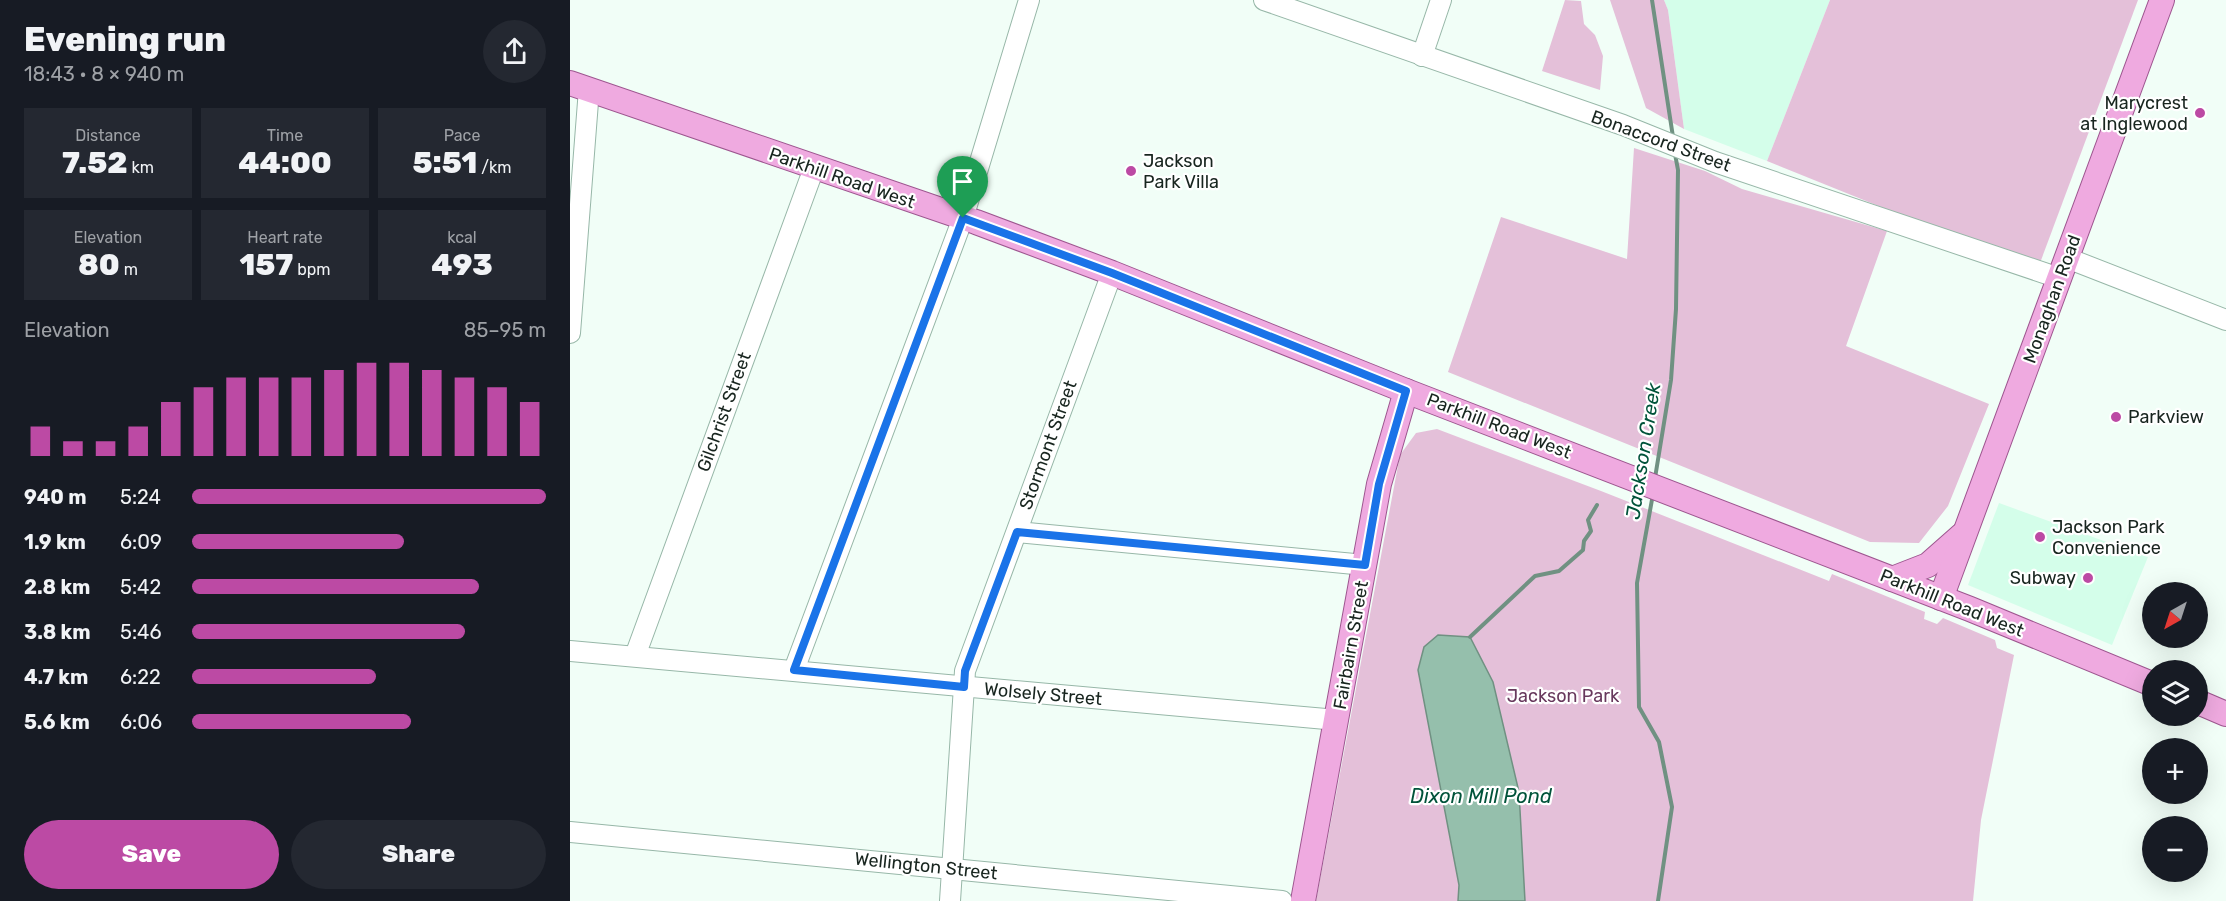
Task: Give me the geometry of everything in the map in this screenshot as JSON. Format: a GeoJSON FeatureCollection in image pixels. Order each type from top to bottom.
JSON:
{"type":"FeatureCollection","features":[{"type":"Feature","properties":{"kind":"main road","name":"Monaghan Road"},"geometry":{"type":"LineString","coordinates":[[1941,598],[2162,0]]}},
{"type":"Feature","properties":{"kind":"main road","name":"Parkhill Road West"},"geometry":{"type":"LineString","coordinates":[[580,86],[963,218],[1112,273],[1406,391],[1941,598],[2142,680]]}},
{"type":"Feature","properties":{"kind":"main road","name":"Fairbairn Street"},"geometry":{"type":"LineString","coordinates":[[1304,901],[1379,484],[1406,391]]}},
{"type":"Feature","properties":{"kind":"main road"},"geometry":{"type":"LineString","coordinates":[[1892,579],[1928,565],[1966,531]]}},
{"type":"Feature","properties":{"kind":"main road"},"geometry":{"type":"LineString","coordinates":[[2208,706],[2226,714]]}},
{"type":"Feature","properties":{"kind":"street"},"geometry":{"type":"LineString","coordinates":[[794,670],[963,218],[1029,0]]}},
{"type":"Feature","properties":{"kind":"street","name":"Bonaccord Street"},"geometry":{"type":"LineString","coordinates":[[1264,0],[1686,148],[1715,162],[2226,320]]}},
{"type":"Feature","properties":{"kind":"street"},"geometry":{"type":"LineString","coordinates":[[1422,56],[1441,0]]}},
{"type":"Feature","properties":{"kind":"street"},"geometry":{"type":"LineString","coordinates":[[570,333],[580,86]]}},
{"type":"Feature","properties":{"kind":"street","name":"Gilchrist Street"},"geometry":{"type":"LineString","coordinates":[[635,656],[814,168]]}},
{"type":"Feature","properties":{"kind":"street","name":"Stormont Street"},"geometry":{"type":"LineString","coordinates":[[950,901],[965,671],[1112,273]]}},
{"type":"Feature","properties":{"kind":"street"},"geometry":{"type":"LineString","coordinates":[[1017,532],[1365,565]]}},
{"type":"Feature","properties":{"kind":"street","name":"Wolsely Street"},"geometry":{"type":"LineString","coordinates":[[570,651],[1337,720]]}},
{"type":"Feature","properties":{"kind":"street","name":"Wellington Street"},"geometry":{"type":"LineString","coordinates":[[570,832],[1282,901]]}},
{"type":"Feature","properties":{"kind":"shaded area"},"geometry":{"type":"Polygon","coordinates":[[[1664,0],[1830,0],[1767,161],[1684,129],[1668,10],[1664,0]]]}},
{"type":"Feature","properties":{"kind":"shaded area"},"geometry":{"type":"Polygon","coordinates":[[[1999,503],[2148,557],[2112,645],[1968,585],[1999,503]]]}},
{"type":"Feature","properties":{"kind":"green space"},"geometry":{"type":"Polygon","coordinates":[[[1565,0],[1581,1],[1584,24],[1595,35],[1603,56],[1600,90],[1542,71],[1565,0]]]}},
{"type":"Feature","properties":{"kind":"green space"},"geometry":{"type":"Polygon","coordinates":[[[1610,0],[1664,0],[1668,10],[1684,129],[1646,108],[1610,0]]]}},
{"type":"Feature","properties":{"kind":"green space"},"geometry":{"type":"Polygon","coordinates":[[[1830,0],[2138,0],[2040,263],[1881,207],[1767,161],[1830,0]]]}},
{"type":"Feature","properties":{"kind":"green space"},"geometry":{"type":"Polygon","coordinates":[[[1634,148],[1705,171],[1742,189],[1887,231],[1846,346],[1989,404],[1948,506],[1919,543],[1870,542],[1448,372],[1501,217],[1627,259],[1634,148]]]}},
{"type":"Feature","properties":{"kind":"green space","name":"Jackson Park"},"geometry":{"type":"Polygon","coordinates":[[[1437,429],[1829,581],[1832,574],[1925,612],[1924,619],[1937,624],[1943,618],[1995,640],[1997,648],[2014,655],[1981,820],[1973,901],[1316,901],[1400,455],[1416,433],[1437,429]]]}},
{"type":"Feature","properties":{"kind":"water","name":"Dixon Mill Pond"},"geometry":{"type":"Polygon","coordinates":[[[1438,635],[1470,637],[1493,682],[1519,792],[1525,901],[1458,901],[1459,885],[1418,670],[1424,647],[1438,635]]]}},
{"type":"Feature","properties":{"kind":"waterway","name":"Jackson Creek"},"geometry":{"type":"LineString","coordinates":[[1652,0],[1673,137]]}},
{"type":"Feature","properties":{"kind":"waterway","name":"Jackson Creek"},"geometry":{"type":"LineString","coordinates":[[1655,478],[1671,380],[1676,309],[1678,170],[1675,154]]}},
{"type":"Feature","properties":{"kind":"waterway","name":"Jackson Creek"},"geometry":{"type":"LineString","coordinates":[[1653,494],[1637,583],[1639,707],[1659,742],[1672,807],[1658,901]]}},
{"type":"Feature","properties":{"kind":"waterway"},"geometry":{"type":"LineString","coordinates":[[1470,637],[1535,576],[1559,571],[1583,550],[1584,541],[1591,531],[1588,520],[1597,505]]}},
{"type":"Feature","properties":{"kind":"place","name":"Marycrest at Inglewood"},"geometry":{"type":"Point","coordinates":[2200,113]}},
{"type":"Feature","properties":{"kind":"place","name":"Jackson Park Villa"},"geometry":{"type":"Point","coordinates":[1131,171]}},
{"type":"Feature","properties":{"kind":"place","name":"Parkview"},"geometry":{"type":"Point","coordinates":[2116,417]}},
{"type":"Feature","properties":{"kind":"place","name":"Jackson Park Convenience"},"geometry":{"type":"Point","coordinates":[2040,537]}},
{"type":"Feature","properties":{"kind":"place","name":"Subway"},"geometry":{"type":"Point","coordinates":[2088,578]}},
{"type":"Feature","properties":{"kind":"route"},"geometry":{"type":"LineString","coordinates":[[963,218],[1112,273],[1406,391],[1379,484],[1365,565],[1017,532],[965,671],[964,687],[794,670],[963,218]]}}]}
